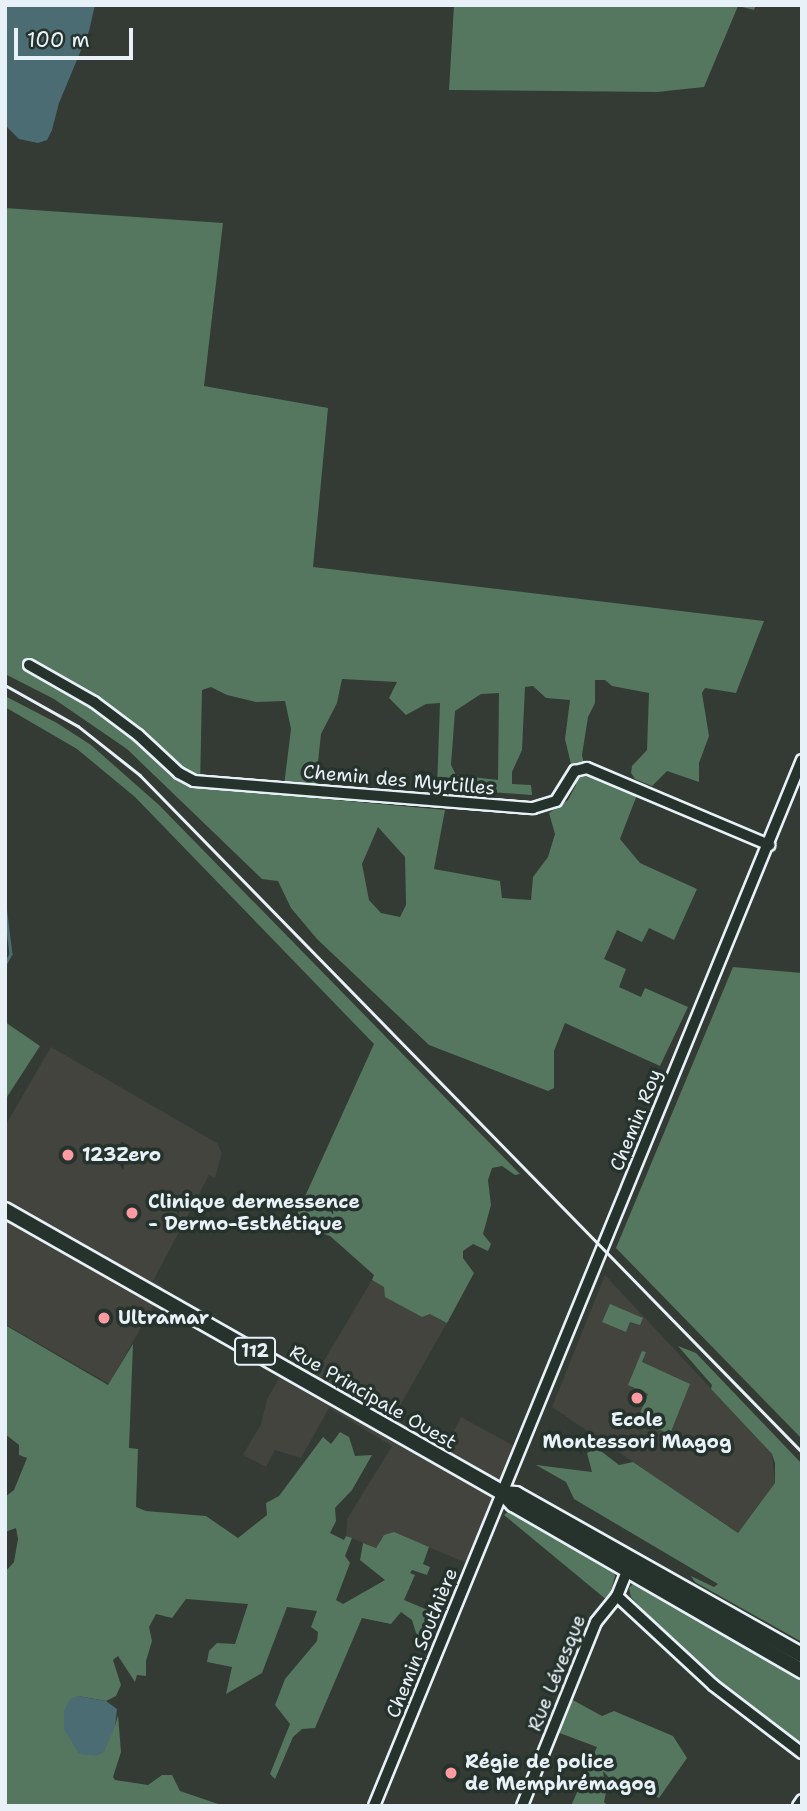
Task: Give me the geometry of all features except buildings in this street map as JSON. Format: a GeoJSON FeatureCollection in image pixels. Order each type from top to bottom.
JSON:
{"type":"FeatureCollection","features":[{"type":"Feature","properties":{"kind":"main road","name":"Rue Principale Ouest"},"geometry":{"type":"LineString","coordinates":[[5,1210],[503,1493],[516,1494],[802,1671]]}},
{"type":"Feature","properties":{"kind":"main road","name":"Rue Principale Ouest"},"geometry":{"type":"LineString","coordinates":[[630,1564],[802,1654]]}},
{"type":"Feature","properties":{"kind":"street","name":"Chemin des Myrtilles"},"geometry":{"type":"LineString","coordinates":[[29,665],[94,702],[138,736],[179,774],[194,781],[533,808],[556,801],[575,771],[587,768],[769,845]]}},
{"type":"Feature","properties":{"kind":"street","name":"Chemin Roy"},"geometry":{"type":"LineString","coordinates":[[503,1493],[802,760]]}},
{"type":"Feature","properties":{"kind":"street","name":"Chemin Southière"},"geometry":{"type":"LineString","coordinates":[[374,1806],[503,1493]]}},
{"type":"Feature","properties":{"kind":"street","name":"Rue Lévesque"},"geometry":{"type":"LineString","coordinates":[[522,1806],[593,1629],[603,1611],[617,1596],[630,1564]]}},
{"type":"Feature","properties":{"kind":"street"},"geometry":{"type":"LineString","coordinates":[[617,1596],[703,1676],[802,1753]]}},
{"type":"Feature","properties":{"kind":"street"},"geometry":{"type":"LineString","coordinates":[[798,1806],[802,1800]]}},
{"type":"Feature","properties":{"kind":"shaded area"},"geometry":{"type":"Polygon","coordinates":[[[51,1047],[217,1143],[222,1153],[215,1178],[209,1175],[153,1281],[164,1287],[109,1384],[5,1324],[5,1126],[51,1047]]]}},
{"type":"Feature","properties":{"kind":"shaded area","name":"Ecole Montessori Magog"},"geometry":{"type":"Polygon","coordinates":[[[605,1275],[772,1454],[775,1483],[738,1533],[552,1407],[605,1275]]]}},
{"type":"Feature","properties":{"kind":"shaded area"},"geometry":{"type":"Polygon","coordinates":[[[372,1280],[447,1323],[393,1418],[445,1448],[461,1417],[514,1446],[467,1563],[394,1533],[381,1538],[376,1548],[346,1536],[347,1519],[392,1446],[329,1408],[301,1458],[275,1450],[266,1467],[243,1455],[261,1424],[267,1399],[290,1360],[316,1374],[372,1280]]]}},
{"type":"Feature","properties":{"kind":"green space"},"geometry":{"type":"Polygon","coordinates":[[[454,5],[756,5],[754,10],[738,6],[704,87],[657,92],[449,90],[454,5]]]}},
{"type":"Feature","properties":{"kind":"green space"},"geometry":{"type":"Polygon","coordinates":[[[5,208],[223,223],[204,386],[328,408],[313,567],[764,621],[736,693],[705,688],[702,693],[709,736],[699,763],[699,782],[667,771],[652,786],[635,779],[631,773],[632,766],[647,750],[649,693],[612,686],[605,680],[595,680],[595,703],[588,717],[582,755],[586,773],[637,795],[620,839],[640,863],[697,889],[674,940],[649,928],[642,942],[617,930],[604,959],[626,969],[619,987],[641,997],[645,988],[688,1007],[660,1066],[565,1023],[554,1051],[554,1088],[548,1091],[429,1045],[317,939],[291,908],[278,881],[262,879],[127,749],[54,699],[5,674],[5,208]],[[342,679],[337,703],[321,734],[314,798],[445,810],[434,869],[500,881],[502,898],[531,900],[533,877],[548,857],[555,834],[549,813],[568,800],[576,785],[565,739],[570,700],[546,698],[533,686],[525,687],[522,750],[512,772],[512,784],[531,785],[532,795],[437,788],[440,703],[426,704],[406,715],[389,698],[397,682],[342,679]],[[211,687],[202,690],[200,788],[283,794],[291,729],[285,701],[256,702],[227,695],[211,687]],[[499,693],[481,694],[455,711],[451,765],[456,775],[498,780],[499,693]],[[378,827],[362,864],[369,900],[381,913],[400,917],[406,905],[405,857],[378,827]]]}},
{"type":"Feature","properties":{"kind":"green space"},"geometry":{"type":"Polygon","coordinates":[[[5,696],[57,723],[91,745],[159,805],[520,1174],[515,1175],[502,1166],[492,1168],[488,1180],[491,1205],[483,1234],[491,1244],[488,1251],[473,1244],[463,1251],[463,1258],[474,1273],[447,1323],[430,1314],[422,1317],[385,1297],[384,1287],[372,1280],[374,1275],[330,1236],[293,1223],[374,1044],[135,797],[77,749],[5,707],[5,696]]]}},
{"type":"Feature","properties":{"kind":"green space"},"geometry":{"type":"Polygon","coordinates":[[[733,967],[802,973],[802,1439],[616,1248],[733,967]]]}},
{"type":"Feature","properties":{"kind":"green space"},"geometry":{"type":"Polygon","coordinates":[[[5,1022],[40,1046],[5,1100],[5,1022]]]}},
{"type":"Feature","properties":{"kind":"green space"},"geometry":{"type":"Polygon","coordinates":[[[610,1304],[643,1318],[640,1325],[630,1322],[626,1332],[602,1322],[610,1304]]]}},
{"type":"Feature","properties":{"kind":"green space"},"geometry":{"type":"Polygon","coordinates":[[[5,1325],[108,1385],[133,1344],[129,1448],[138,1449],[136,1507],[146,1511],[206,1516],[238,1538],[267,1515],[266,1503],[279,1496],[323,1437],[331,1444],[340,1432],[349,1437],[355,1456],[372,1455],[352,1490],[335,1508],[336,1521],[330,1533],[344,1540],[346,1536],[352,1538],[345,1556],[350,1563],[336,1600],[343,1604],[385,1580],[360,1560],[363,1543],[376,1548],[384,1535],[394,1532],[429,1547],[423,1564],[430,1567],[427,1575],[412,1570],[410,1573],[415,1575],[404,1600],[442,1616],[429,1646],[416,1633],[412,1620],[401,1612],[391,1624],[362,1618],[315,1728],[302,1729],[293,1737],[275,1779],[270,1774],[290,1724],[275,1705],[285,1679],[317,1641],[318,1632],[311,1627],[317,1611],[287,1607],[262,1673],[226,1694],[232,1667],[207,1662],[209,1651],[217,1643],[235,1644],[248,1604],[186,1599],[172,1618],[156,1614],[149,1627],[152,1641],[146,1661],[146,1676],[137,1675],[135,1682],[118,1656],[113,1660],[121,1685],[116,1696],[106,1701],[78,1696],[115,1726],[118,1715],[121,1752],[113,1777],[115,1780],[148,1785],[162,1775],[172,1775],[180,1791],[224,1806],[5,1806],[5,1572],[14,1562],[18,1539],[16,1528],[5,1532],[5,1497],[14,1490],[27,1458],[19,1455],[19,1445],[5,1434],[5,1325]]]}},
{"type":"Feature","properties":{"kind":"green space"},"geometry":{"type":"Polygon","coordinates":[[[678,1346],[696,1353],[802,1464],[802,1642],[695,1582],[691,1576],[714,1587],[718,1584],[574,1499],[566,1482],[536,1465],[592,1472],[587,1453],[597,1448],[619,1465],[633,1462],[738,1533],[775,1483],[775,1463],[772,1454],[711,1389],[712,1385],[678,1346]]]}},
{"type":"Feature","properties":{"kind":"green space"},"geometry":{"type":"Polygon","coordinates":[[[642,1351],[646,1352],[642,1362],[690,1384],[670,1434],[648,1425],[636,1426],[620,1413],[638,1418],[648,1394],[628,1385],[642,1351]]]}},
{"type":"Feature","properties":{"kind":"green space"},"geometry":{"type":"Polygon","coordinates":[[[515,1511],[612,1567],[615,1576],[608,1601],[504,1515],[515,1511]]]}},
{"type":"Feature","properties":{"kind":"green space"},"geometry":{"type":"Polygon","coordinates":[[[636,1581],[802,1675],[802,1746],[730,1691],[660,1630],[631,1597],[629,1588],[636,1581]]]}},
{"type":"Feature","properties":{"kind":"green space"},"geometry":{"type":"Polygon","coordinates":[[[571,1699],[602,1716],[614,1711],[673,1736],[687,1758],[659,1798],[637,1785],[627,1797],[603,1771],[606,1793],[604,1802],[608,1806],[571,1806],[597,1747],[557,1732],[571,1699]]]}},
{"type":"Feature","properties":{"kind":"water"},"geometry":{"type":"Polygon","coordinates":[[[5,5],[95,5],[89,31],[59,103],[52,130],[47,140],[38,143],[19,139],[5,125],[5,5]]]}},
{"type":"Feature","properties":{"kind":"water"},"geometry":{"type":"Polygon","coordinates":[[[78,1696],[106,1701],[117,1709],[115,1726],[104,1752],[96,1756],[79,1754],[64,1729],[64,1711],[70,1699],[78,1696]]]}},
{"type":"Feature","properties":{"kind":"waterway"},"geometry":{"type":"LineString","coordinates":[[5,906],[11,954],[5,965]]}},
{"type":"Feature","properties":{"kind":"railway"},"geometry":{"type":"LineString","coordinates":[[5,685],[78,726],[140,775],[802,1452]]}},
{"type":"Feature","properties":{"kind":"place","name":"123Zero"},"geometry":{"type":"Point","coordinates":[68,1155]}},
{"type":"Feature","properties":{"kind":"place","name":"Clinique dermessence - Dermo-Esthétique"},"geometry":{"type":"Point","coordinates":[132,1213]}},
{"type":"Feature","properties":{"kind":"place","name":"Ultramar"},"geometry":{"type":"Point","coordinates":[104,1318]}},
{"type":"Feature","properties":{"kind":"place","name":"Ecole Montessori Magog"},"geometry":{"type":"Point","coordinates":[637,1398]}},
{"type":"Feature","properties":{"kind":"place","name":"Régie de police de Memphrémagog"},"geometry":{"type":"Point","coordinates":[451,1773]}}]}
